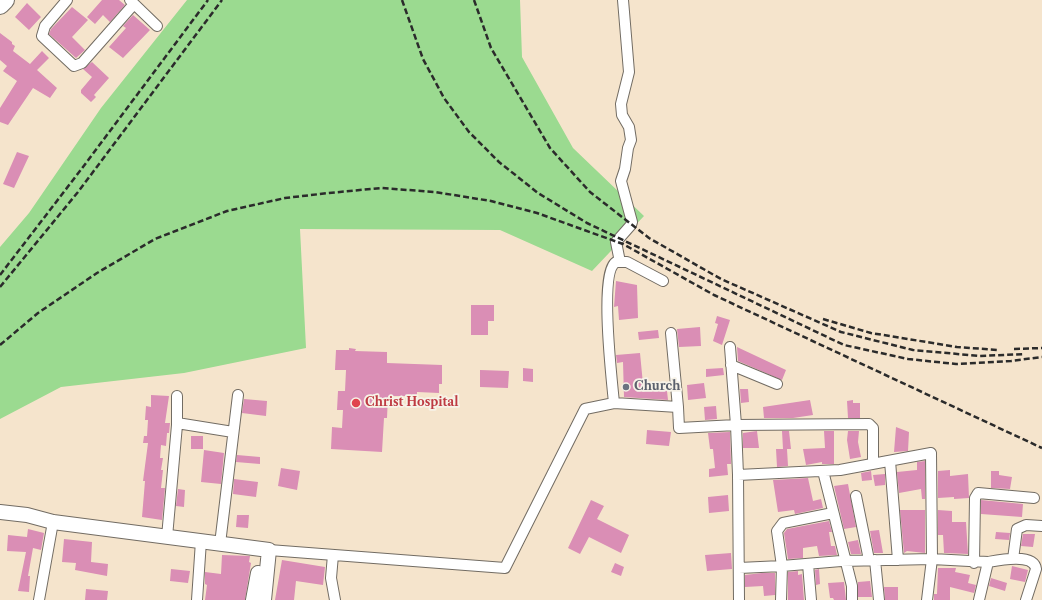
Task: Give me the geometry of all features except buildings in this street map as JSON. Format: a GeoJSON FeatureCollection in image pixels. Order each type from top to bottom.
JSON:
{"type":"FeatureCollection","features":[{"type":"Feature","properties":{"kind":"highway"},"geometry":{"type":"LineString","coordinates":[[0,5],[5,0]]}},
{"type":"Feature","properties":{"kind":"street"},"geometry":{"type":"LineString","coordinates":[[67,0],[45,26],[42,36],[74,66],[82,64],[132,2],[157,26]]}},
{"type":"Feature","properties":{"kind":"street"},"geometry":{"type":"LineString","coordinates":[[620,262],[616,242],[632,225],[621,181],[631,140],[629,127],[622,115],[621,104],[629,72],[623,0]]}},
{"type":"Feature","properties":{"kind":"street"},"geometry":{"type":"LineString","coordinates":[[614,403],[608,326],[608,284],[611,268],[613,264],[626,262],[663,281]]}},
{"type":"Feature","properties":{"kind":"street"},"geometry":{"type":"LineString","coordinates":[[671,333],[680,428],[736,425],[869,424],[873,428],[873,464]]}},
{"type":"Feature","properties":{"kind":"street"},"geometry":{"type":"LineString","coordinates":[[730,347],[738,475],[739,600]]}},
{"type":"Feature","properties":{"kind":"street"},"geometry":{"type":"LineString","coordinates":[[731,365],[777,384]]}},
{"type":"Feature","properties":{"kind":"street"},"geometry":{"type":"LineString","coordinates":[[220,544],[238,395]]}},
{"type":"Feature","properties":{"kind":"street"},"geometry":{"type":"LineString","coordinates":[[167,537],[177,423],[177,396]]}},
{"type":"Feature","properties":{"kind":"street"},"geometry":{"type":"LineString","coordinates":[[0,512],[27,515],[54,522],[201,542],[333,555],[504,568],[585,409],[614,403],[678,407]]}},
{"type":"Feature","properties":{"kind":"street"},"geometry":{"type":"LineString","coordinates":[[177,423],[233,432]]}},
{"type":"Feature","properties":{"kind":"street"},"geometry":{"type":"LineString","coordinates":[[738,475],[840,470],[931,453],[932,559],[927,600]]}},
{"type":"Feature","properties":{"kind":"street"},"geometry":{"type":"LineString","coordinates":[[890,461],[898,560]]}},
{"type":"Feature","properties":{"kind":"street"},"geometry":{"type":"LineString","coordinates":[[822,471],[852,586],[852,600]]}},
{"type":"Feature","properties":{"kind":"street"},"geometry":{"type":"LineString","coordinates":[[974,563],[975,498],[978,493],[1034,498]]}},
{"type":"Feature","properties":{"kind":"street"},"geometry":{"type":"LineString","coordinates":[[856,496],[872,560],[879,600]]}},
{"type":"Feature","properties":{"kind":"street"},"geometry":{"type":"LineString","coordinates":[[781,600],[782,566],[778,531],[783,523],[833,513]]}},
{"type":"Feature","properties":{"kind":"street"},"geometry":{"type":"LineString","coordinates":[[39,600],[54,522]]}},
{"type":"Feature","properties":{"kind":"street"},"geometry":{"type":"LineString","coordinates":[[1013,559],[1016,529],[1026,525],[1042,526]]}},
{"type":"Feature","properties":{"kind":"street"},"geometry":{"type":"LineString","coordinates":[[197,600],[201,542]]}},
{"type":"Feature","properties":{"kind":"street"},"geometry":{"type":"LineString","coordinates":[[254,600],[265,549]]}},
{"type":"Feature","properties":{"kind":"street"},"geometry":{"type":"LineString","coordinates":[[264,600],[265,549]]}},
{"type":"Feature","properties":{"kind":"street"},"geometry":{"type":"LineString","coordinates":[[333,555],[331,578],[335,600]]}},
{"type":"Feature","properties":{"kind":"street"},"geometry":{"type":"LineString","coordinates":[[739,568],[872,560],[932,559],[974,563],[1002,559],[1029,560],[1036,566],[1026,600]]}},
{"type":"Feature","properties":{"kind":"street"},"geometry":{"type":"LineString","coordinates":[[979,600],[988,562]]}},
{"type":"Feature","properties":{"kind":"street"},"geometry":{"type":"LineString","coordinates":[[808,564],[811,600]]}},
{"type":"Feature","properties":{"kind":"green space"},"geometry":{"type":"Polygon","coordinates":[[[187,0],[520,0],[522,57],[573,148],[644,216],[592,271],[500,230],[300,229],[306,348],[184,373],[61,387],[0,419],[0,247],[29,213],[101,108],[187,0]]]}},
{"type":"Feature","properties":{"kind":"railway"},"geometry":{"type":"LineString","coordinates":[[0,275],[208,0]]}},
{"type":"Feature","properties":{"kind":"railway"},"geometry":{"type":"LineString","coordinates":[[0,287],[78,192],[222,0]]}},
{"type":"Feature","properties":{"kind":"railway"},"geometry":{"type":"LineString","coordinates":[[402,0],[423,59],[444,98],[469,132],[499,162],[538,193],[587,223],[844,345],[908,359],[956,364],[1011,361],[1042,357]]}},
{"type":"Feature","properties":{"kind":"railway"},"geometry":{"type":"LineString","coordinates":[[474,0],[491,48],[550,148],[590,192],[649,238],[721,279],[841,332],[913,350],[980,356],[1025,354]]}},
{"type":"Feature","properties":{"kind":"railway"},"geometry":{"type":"LineString","coordinates":[[0,345],[38,313],[97,273],[155,239],[227,211],[285,198],[381,188],[435,192],[491,201],[537,213],[623,244],[714,295],[1042,448]]}},
{"type":"Feature","properties":{"kind":"railway"},"geometry":{"type":"LineString","coordinates":[[823,319],[871,333],[957,347],[998,350]]}},
{"type":"Feature","properties":{"kind":"railway"},"geometry":{"type":"LineString","coordinates":[[1014,349],[1042,348]]}},
{"type":"Feature","properties":{"kind":"place","name":"Church"},"geometry":{"type":"Point","coordinates":[626,387]}},
{"type":"Feature","properties":{"kind":"place","name":"Christ Hospital"},"geometry":{"type":"Point","coordinates":[356,403]}}]}
